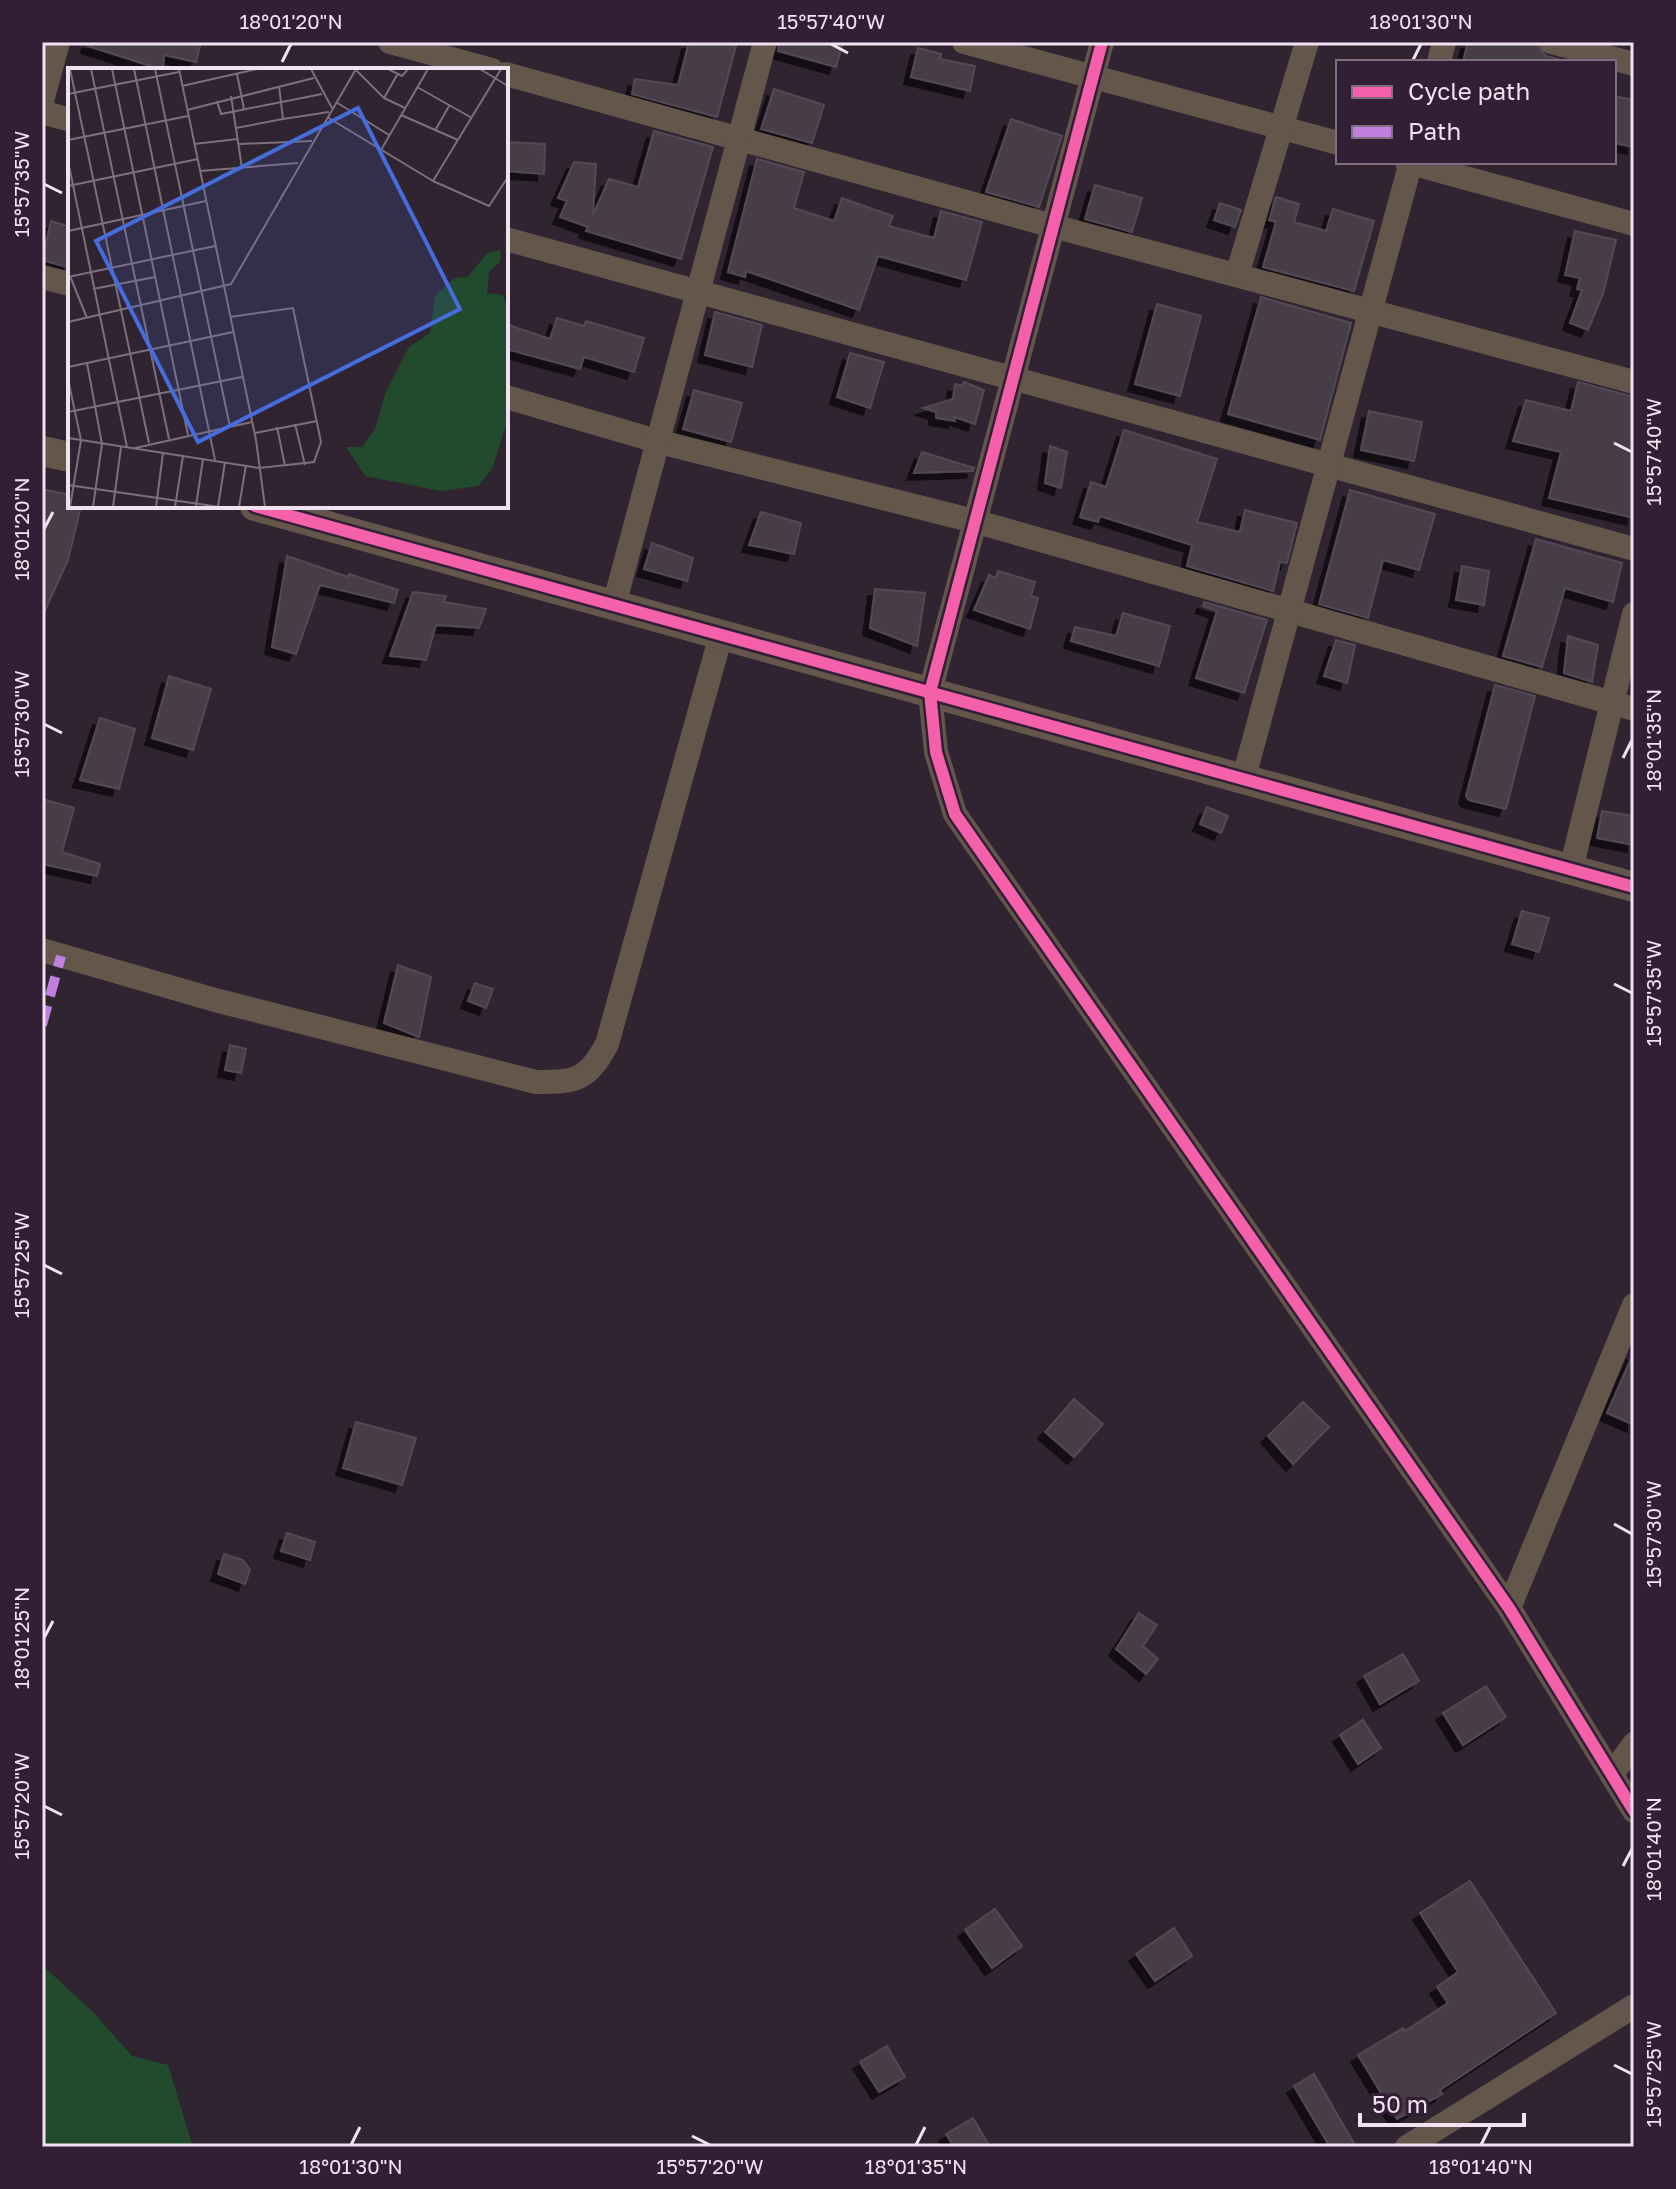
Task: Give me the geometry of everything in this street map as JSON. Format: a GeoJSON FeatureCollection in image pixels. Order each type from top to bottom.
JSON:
{"type":"FeatureCollection","features":[{"type":"Feature","properties":{"kind":"street"},"geometry":{"type":"LineString","coordinates":[[42,101],[58,42]]}},
{"type":"Feature","properties":{"kind":"street"},"geometry":{"type":"LineString","coordinates":[[390,42],[412,53],[483,68]]}},
{"type":"Feature","properties":{"kind":"street"},"geometry":{"type":"LineString","coordinates":[[614,605],[765,42]]}},
{"type":"Feature","properties":{"kind":"street"},"geometry":{"type":"LineString","coordinates":[[964,42],[1336,142]]}},
{"type":"Feature","properties":{"kind":"street"},"geometry":{"type":"LineString","coordinates":[[1102,42],[930,692],[936,752],[955,814],[1509,1608],[1634,1811]]}},
{"type":"Feature","properties":{"kind":"street"},"geometry":{"type":"LineString","coordinates":[[1237,275],[1307,42]]}},
{"type":"Feature","properties":{"kind":"street"},"geometry":{"type":"LineString","coordinates":[[1551,42],[1634,64]]}},
{"type":"Feature","properties":{"kind":"street"},"geometry":{"type":"LineString","coordinates":[[508,75],[1053,226],[1634,382]]}},
{"type":"Feature","properties":{"kind":"street"},"geometry":{"type":"LineString","coordinates":[[42,112],[68,119]]}},
{"type":"Feature","properties":{"kind":"street"},"geometry":{"type":"LineString","coordinates":[[1244,777],[1291,613],[1409,164]]}},
{"type":"Feature","properties":{"kind":"street"},"geometry":{"type":"LineString","coordinates":[[1417,164],[1634,224]]}},
{"type":"Feature","properties":{"kind":"street"},"geometry":{"type":"LineString","coordinates":[[508,240],[1634,549]]}},
{"type":"Feature","properties":{"kind":"street"},"geometry":{"type":"LineString","coordinates":[[42,277],[68,284]]}},
{"type":"Feature","properties":{"kind":"street"},"geometry":{"type":"LineString","coordinates":[[508,398],[660,442],[974,521],[1623,706]]}},
{"type":"Feature","properties":{"kind":"street"},"geometry":{"type":"LineString","coordinates":[[42,451],[68,457]]}},
{"type":"Feature","properties":{"kind":"street"},"geometry":{"type":"LineString","coordinates":[[286,510],[721,635],[1634,887]]}},
{"type":"Feature","properties":{"kind":"street"},"geometry":{"type":"LineString","coordinates":[[1571,869],[1623,706],[1634,614]]}},
{"type":"Feature","properties":{"kind":"street"},"geometry":{"type":"LineString","coordinates":[[42,950],[215,1000],[536,1082],[569,1082],[584,1076],[595,1065],[607,1044],[721,635]]}},
{"type":"Feature","properties":{"kind":"street"},"geometry":{"type":"LineString","coordinates":[[1509,1608],[1634,1305]]}},
{"type":"Feature","properties":{"kind":"street"},"geometry":{"type":"LineString","coordinates":[[1612,1774],[1634,1744]]}},
{"type":"Feature","properties":{"kind":"street"},"geometry":{"type":"LineString","coordinates":[[1407,2147],[1634,2006]]}},
{"type":"Feature","properties":{"kind":"green space"},"geometry":{"type":"Polygon","coordinates":[[[42,1965],[94,2013],[132,2056],[168,2065],[193,2147],[42,2147],[42,1965]]]}},
{"type":"Feature","properties":{"kind":"building"},"geometry":{"type":"Polygon","coordinates":[[[89,42],[201,42],[196,62],[164,55],[163,68],[88,46],[89,42]]]}},
{"type":"Feature","properties":{"kind":"building"},"geometry":{"type":"Polygon","coordinates":[[[689,42],[737,42],[717,117],[632,94],[635,79],[678,85],[689,42]]]}},
{"type":"Feature","properties":{"kind":"building"},"geometry":{"type":"Polygon","coordinates":[[[780,42],[843,42],[836,67],[778,51],[780,42]]]}},
{"type":"Feature","properties":{"kind":"building"},"geometry":{"type":"Polygon","coordinates":[[[1468,42],[1527,42],[1536,44],[1546,56],[1561,60],[1464,60],[1468,42]]]}},
{"type":"Feature","properties":{"kind":"building"},"geometry":{"type":"Polygon","coordinates":[[[918,48],[941,54],[940,59],[975,66],[970,91],[911,77],[918,48]]]}},
{"type":"Feature","properties":{"kind":"building"},"geometry":{"type":"Polygon","coordinates":[[[774,89],[824,105],[812,143],[761,129],[774,89]]]}},
{"type":"Feature","properties":{"kind":"building"},"geometry":{"type":"Polygon","coordinates":[[[1616,96],[1634,100],[1634,147],[1616,143],[1616,96]]]}},
{"type":"Feature","properties":{"kind":"building"},"geometry":{"type":"Polygon","coordinates":[[[1011,119],[1062,136],[1039,207],[986,192],[1011,119]]]}},
{"type":"Feature","properties":{"kind":"building"},"geometry":{"type":"Polygon","coordinates":[[[654,131],[713,147],[681,259],[586,231],[588,227],[560,217],[567,201],[558,198],[574,162],[596,164],[593,215],[609,179],[638,187],[654,131]]]}},
{"type":"Feature","properties":{"kind":"building"},"geometry":{"type":"Polygon","coordinates":[[[508,142],[545,144],[544,174],[508,171],[508,142]]]}},
{"type":"Feature","properties":{"kind":"building"},"geometry":{"type":"Polygon","coordinates":[[[757,159],[804,172],[794,208],[834,221],[842,198],[893,216],[889,226],[934,238],[941,211],[982,222],[966,280],[878,256],[859,310],[746,271],[745,277],[728,272],[757,159]]]}},
{"type":"Feature","properties":{"kind":"building"},"geometry":{"type":"Polygon","coordinates":[[[1095,185],[1142,198],[1132,232],[1085,219],[1095,185]]]}},
{"type":"Feature","properties":{"kind":"building"},"geometry":{"type":"Polygon","coordinates":[[[1276,197],[1299,204],[1294,222],[1326,231],[1333,209],[1374,221],[1354,291],[1263,267],[1276,222],[1269,220],[1276,197]]]}},
{"type":"Feature","properties":{"kind":"building"},"geometry":{"type":"Polygon","coordinates":[[[1220,203],[1241,210],[1235,227],[1214,220],[1220,203]]]}},
{"type":"Feature","properties":{"kind":"building"},"geometry":{"type":"Polygon","coordinates":[[[51,221],[68,226],[68,267],[42,260],[51,221]]]}},
{"type":"Feature","properties":{"kind":"building"},"geometry":{"type":"Polygon","coordinates":[[[1575,231],[1616,240],[1603,294],[1588,330],[1570,323],[1582,290],[1577,289],[1580,278],[1565,275],[1575,231]]]}},
{"type":"Feature","properties":{"kind":"building"},"geometry":{"type":"Polygon","coordinates":[[[1261,297],[1351,323],[1320,440],[1228,414],[1261,297]]]}},
{"type":"Feature","properties":{"kind":"building"},"geometry":{"type":"Polygon","coordinates":[[[1157,304],[1201,316],[1180,396],[1135,384],[1157,304]]]}},
{"type":"Feature","properties":{"kind":"building"},"geometry":{"type":"Polygon","coordinates":[[[715,312],[762,325],[752,367],[705,355],[715,312]]]}},
{"type":"Feature","properties":{"kind":"building"},"geometry":{"type":"Polygon","coordinates":[[[557,318],[584,326],[586,321],[644,338],[634,372],[584,357],[580,369],[508,350],[508,325],[550,339],[557,318]]]}},
{"type":"Feature","properties":{"kind":"building"},"geometry":{"type":"Polygon","coordinates":[[[850,353],[884,362],[870,408],[837,397],[850,353]]]}},
{"type":"Feature","properties":{"kind":"building"},"geometry":{"type":"Polygon","coordinates":[[[964,382],[984,390],[975,424],[954,417],[955,421],[936,418],[936,412],[923,408],[953,399],[955,384],[962,386],[964,382]]]}},
{"type":"Feature","properties":{"kind":"building"},"geometry":{"type":"Polygon","coordinates":[[[1578,382],[1634,397],[1634,518],[1549,498],[1561,452],[1513,441],[1526,400],[1571,411],[1578,382]]]}},
{"type":"Feature","properties":{"kind":"building"},"geometry":{"type":"Polygon","coordinates":[[[694,390],[742,403],[731,442],[683,429],[694,390]]]}},
{"type":"Feature","properties":{"kind":"building"},"geometry":{"type":"Polygon","coordinates":[[[1369,411],[1422,422],[1414,461],[1361,450],[1369,411]]]}},
{"type":"Feature","properties":{"kind":"building"},"geometry":{"type":"Polygon","coordinates":[[[1124,430],[1217,459],[1197,522],[1240,532],[1245,510],[1297,523],[1287,563],[1280,562],[1273,591],[1187,566],[1192,545],[1100,516],[1098,522],[1080,517],[1091,482],[1106,487],[1124,430]]]}},
{"type":"Feature","properties":{"kind":"building"},"geometry":{"type":"Polygon","coordinates":[[[1050,446],[1067,452],[1061,488],[1045,483],[1050,446]]]}},
{"type":"Feature","properties":{"kind":"building"},"geometry":{"type":"Polygon","coordinates":[[[922,452],[974,468],[973,471],[914,473],[922,452]]]}},
{"type":"Feature","properties":{"kind":"building"},"geometry":{"type":"Polygon","coordinates":[[[42,489],[68,495],[68,508],[81,508],[68,560],[42,617],[42,489]]]}},
{"type":"Feature","properties":{"kind":"building"},"geometry":{"type":"Polygon","coordinates":[[[1350,490],[1435,514],[1419,570],[1383,560],[1368,618],[1319,604],[1350,490]]]}},
{"type":"Feature","properties":{"kind":"building"},"geometry":{"type":"Polygon","coordinates":[[[761,512],[801,523],[794,554],[749,545],[761,512]]]}},
{"type":"Feature","properties":{"kind":"building"},"geometry":{"type":"Polygon","coordinates":[[[1536,539],[1622,563],[1613,602],[1565,588],[1542,667],[1503,656],[1536,539]]]}},
{"type":"Feature","properties":{"kind":"building"},"geometry":{"type":"Polygon","coordinates":[[[652,543],[693,558],[687,581],[644,569],[652,543]]]}},
{"type":"Feature","properties":{"kind":"building"},"geometry":{"type":"Polygon","coordinates":[[[287,556],[398,590],[394,603],[320,585],[296,654],[272,647],[287,556]]]}},
{"type":"Feature","properties":{"kind":"building"},"geometry":{"type":"Polygon","coordinates":[[[1462,566],[1489,571],[1484,605],[1456,600],[1462,566]]]}},
{"type":"Feature","properties":{"kind":"building"},"geometry":{"type":"Polygon","coordinates":[[[998,571],[1035,582],[1031,596],[1038,598],[1030,629],[974,610],[989,575],[996,578],[998,571]]]}},
{"type":"Feature","properties":{"kind":"building"},"geometry":{"type":"Polygon","coordinates":[[[875,589],[925,593],[917,646],[870,628],[875,589]]]}},
{"type":"Feature","properties":{"kind":"building"},"geometry":{"type":"Polygon","coordinates":[[[413,592],[446,596],[444,602],[486,609],[479,628],[436,625],[426,660],[390,656],[413,592]]]}},
{"type":"Feature","properties":{"kind":"building"},"geometry":{"type":"Polygon","coordinates":[[[1204,602],[1267,620],[1244,693],[1196,678],[1217,611],[1203,606],[1204,602]]]}},
{"type":"Feature","properties":{"kind":"building"},"geometry":{"type":"Polygon","coordinates":[[[1123,613],[1170,626],[1159,666],[1071,641],[1075,627],[1116,636],[1123,613]]]}},
{"type":"Feature","properties":{"kind":"building"},"geometry":{"type":"Polygon","coordinates":[[[1568,636],[1598,645],[1592,682],[1564,673],[1568,636]]]}},
{"type":"Feature","properties":{"kind":"building"},"geometry":{"type":"Polygon","coordinates":[[[1336,640],[1355,645],[1347,683],[1324,676],[1336,640]]]}},
{"type":"Feature","properties":{"kind":"building"},"geometry":{"type":"Polygon","coordinates":[[[169,676],[211,689],[193,750],[152,738],[169,676]]]}},
{"type":"Feature","properties":{"kind":"building"},"geometry":{"type":"Polygon","coordinates":[[[1495,685],[1535,696],[1506,809],[1469,800],[1466,796],[1495,685]]]}},
{"type":"Feature","properties":{"kind":"building"},"geometry":{"type":"Polygon","coordinates":[[[100,718],[135,729],[119,789],[80,780],[100,718]]]}},
{"type":"Feature","properties":{"kind":"building"},"geometry":{"type":"Polygon","coordinates":[[[42,799],[74,808],[62,852],[100,864],[97,876],[42,864],[42,799]]]}},
{"type":"Feature","properties":{"kind":"building"},"geometry":{"type":"Polygon","coordinates":[[[1207,807],[1228,816],[1221,833],[1200,824],[1207,807]]]}},
{"type":"Feature","properties":{"kind":"building"},"geometry":{"type":"Polygon","coordinates":[[[1602,811],[1634,816],[1634,845],[1597,838],[1602,811]]]}},
{"type":"Feature","properties":{"kind":"building"},"geometry":{"type":"Polygon","coordinates":[[[1522,911],[1549,918],[1539,952],[1512,944],[1522,911]]]}},
{"type":"Feature","properties":{"kind":"building"},"geometry":{"type":"Polygon","coordinates":[[[398,965],[431,977],[419,1037],[384,1023],[398,965]]]}},
{"type":"Feature","properties":{"kind":"building"},"geometry":{"type":"Polygon","coordinates":[[[475,983],[493,989],[486,1008],[468,1001],[475,983]]]}},
{"type":"Feature","properties":{"kind":"building"},"geometry":{"type":"Polygon","coordinates":[[[230,1045],[246,1049],[241,1073],[225,1070],[230,1045]]]}},
{"type":"Feature","properties":{"kind":"building"},"geometry":{"type":"Polygon","coordinates":[[[1634,1352],[1634,1425],[1607,1413],[1634,1352]]]}},
{"type":"Feature","properties":{"kind":"building"},"geometry":{"type":"Polygon","coordinates":[[[1074,1399],[1103,1424],[1074,1457],[1045,1432],[1074,1399]]]}},
{"type":"Feature","properties":{"kind":"building"},"geometry":{"type":"Polygon","coordinates":[[[1303,1402],[1329,1427],[1293,1464],[1268,1436],[1303,1402]]]}},
{"type":"Feature","properties":{"kind":"building"},"geometry":{"type":"Polygon","coordinates":[[[356,1422],[416,1438],[402,1485],[343,1468],[356,1422]]]}},
{"type":"Feature","properties":{"kind":"building"},"geometry":{"type":"Polygon","coordinates":[[[287,1533],[315,1542],[310,1560],[281,1551],[287,1533]]]}},
{"type":"Feature","properties":{"kind":"building"},"geometry":{"type":"Polygon","coordinates":[[[224,1554],[243,1560],[250,1570],[245,1584],[218,1574],[224,1554]]]}},
{"type":"Feature","properties":{"kind":"building"},"geometry":{"type":"Polygon","coordinates":[[[1139,1613],[1157,1625],[1143,1646],[1158,1659],[1146,1674],[1116,1649],[1139,1613]]]}},
{"type":"Feature","properties":{"kind":"building"},"geometry":{"type":"Polygon","coordinates":[[[1403,1654],[1419,1681],[1380,1704],[1364,1676],[1403,1654]]]}},
{"type":"Feature","properties":{"kind":"building"},"geometry":{"type":"Polygon","coordinates":[[[1486,1686],[1506,1717],[1463,1745],[1443,1713],[1486,1686]]]}},
{"type":"Feature","properties":{"kind":"building"},"geometry":{"type":"Polygon","coordinates":[[[1363,1720],[1381,1748],[1358,1764],[1340,1735],[1363,1720]]]}},
{"type":"Feature","properties":{"kind":"building"},"geometry":{"type":"Polygon","coordinates":[[[1470,1881],[1556,2013],[1440,2090],[1442,2094],[1397,2119],[1358,2055],[1403,2028],[1405,2031],[1448,2003],[1437,1987],[1458,1972],[1420,1913],[1470,1881]]]}},
{"type":"Feature","properties":{"kind":"building"},"geometry":{"type":"Polygon","coordinates":[[[995,1909],[1022,1946],[992,1968],[965,1930],[995,1909]]]}},
{"type":"Feature","properties":{"kind":"building"},"geometry":{"type":"Polygon","coordinates":[[[1174,1928],[1192,1956],[1155,1981],[1136,1954],[1174,1928]]]}},
{"type":"Feature","properties":{"kind":"building"},"geometry":{"type":"Polygon","coordinates":[[[887,2046],[905,2077],[879,2092],[860,2062],[887,2046]]]}},
{"type":"Feature","properties":{"kind":"building"},"geometry":{"type":"Polygon","coordinates":[[[1314,2074],[1356,2147],[1330,2147],[1294,2086],[1314,2074]]]}},
{"type":"Feature","properties":{"kind":"building"},"geometry":{"type":"Polygon","coordinates":[[[973,2118],[990,2147],[954,2147],[946,2134],[973,2118]]]}},
{"type":"Feature","properties":{"kind":"marked path"},"geometry":{"type":"LineString","coordinates":[[42,1025],[61,956]]}},
{"type":"Feature","properties":{"kind":"cycle path"},"geometry":{"type":"LineString","coordinates":[[1102,42],[930,692],[936,752],[955,814],[1509,1608],[1634,1811]]}},
{"type":"Feature","properties":{"kind":"cycle path"},"geometry":{"type":"LineString","coordinates":[[262,508],[1634,887]]}}]}
